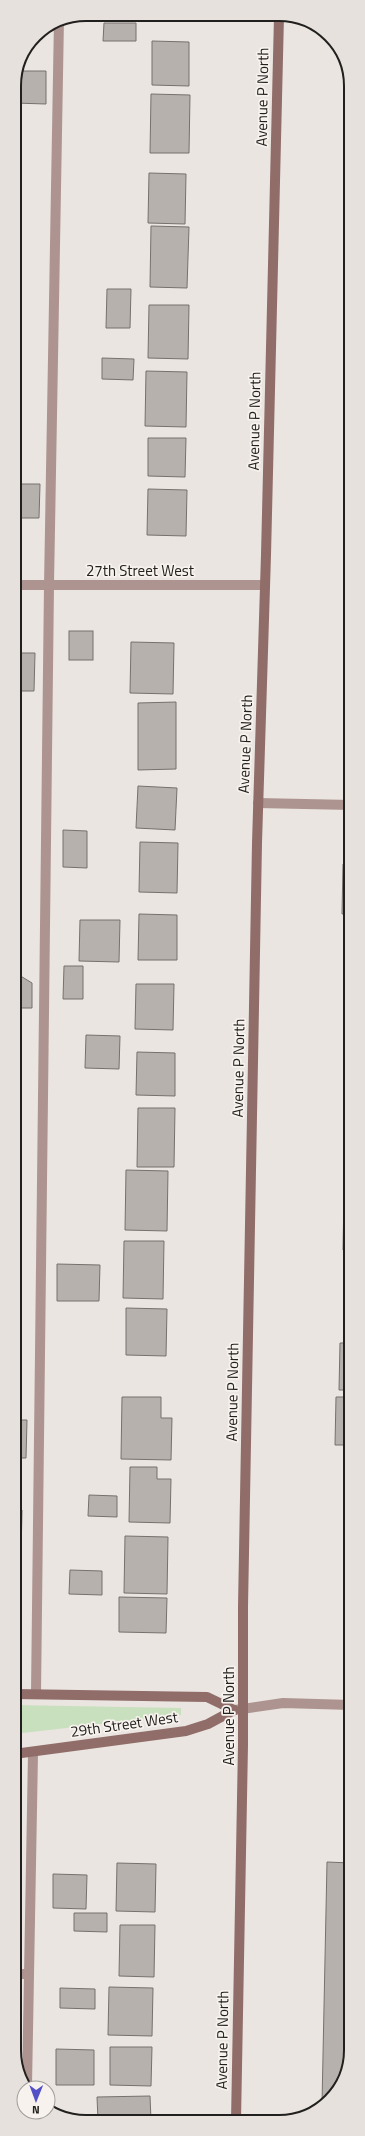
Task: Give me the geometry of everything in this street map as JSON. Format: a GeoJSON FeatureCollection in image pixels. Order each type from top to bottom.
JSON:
{"type":"FeatureCollection","features":[{"type":"Feature","properties":{"kind":"main road","name":"Avenue P North"},"geometry":{"type":"LineString","coordinates":[[236,2115],[239,1709],[243,1599],[258,803],[279,21]]}},
{"type":"Feature","properties":{"kind":"main road","name":"29th Street West"},"geometry":{"type":"LineString","coordinates":[[21,1694],[207,1697],[239,1709]]}},
{"type":"Feature","properties":{"kind":"main road","name":"29th Street West"},"geometry":{"type":"LineString","coordinates":[[21,1753],[186,1731],[208,1724],[239,1709]]}},
{"type":"Feature","properties":{"kind":"street"},"geometry":{"type":"LineString","coordinates":[[36,1694],[49,585],[59,27]]}},
{"type":"Feature","properties":{"kind":"street","name":"27th Street West"},"geometry":{"type":"LineString","coordinates":[[21,585],[265,585]]}},
{"type":"Feature","properties":{"kind":"street"},"geometry":{"type":"LineString","coordinates":[[258,803],[344,805]]}},
{"type":"Feature","properties":{"kind":"street","name":"29th Street West"},"geometry":{"type":"LineString","coordinates":[[239,1709],[283,1703],[344,1705]]}},
{"type":"Feature","properties":{"kind":"street"},"geometry":{"type":"LineString","coordinates":[[27,2077],[33,1752]]}},
{"type":"Feature","properties":{"kind":"street"},"geometry":{"type":"LineString","coordinates":[[21,1974],[29,1974]]}},
{"type":"Feature","properties":{"kind":"green space"},"geometry":{"type":"Polygon","coordinates":[[[21,1705],[181,1708],[181,1715],[21,1733],[21,1705]]]}},
{"type":"Feature","properties":{"kind":"building"},"geometry":{"type":"Polygon","coordinates":[[[104,23],[136,23],[136,41],[103,41],[104,23]]]}},
{"type":"Feature","properties":{"kind":"building"},"geometry":{"type":"Polygon","coordinates":[[[152,41],[189,42],[189,86],[152,85],[152,41]]]}},
{"type":"Feature","properties":{"kind":"building"},"geometry":{"type":"Polygon","coordinates":[[[23,71],[46,71],[46,104],[21,103],[23,71]]]}},
{"type":"Feature","properties":{"kind":"building"},"geometry":{"type":"Polygon","coordinates":[[[151,94],[190,95],[189,153],[150,153],[151,94]]]}},
{"type":"Feature","properties":{"kind":"building"},"geometry":{"type":"Polygon","coordinates":[[[149,173],[186,174],[185,224],[148,223],[149,173]]]}},
{"type":"Feature","properties":{"kind":"building"},"geometry":{"type":"Polygon","coordinates":[[[151,226],[189,227],[187,288],[150,287],[151,226]]]}},
{"type":"Feature","properties":{"kind":"building"},"geometry":{"type":"Polygon","coordinates":[[[107,289],[131,289],[130,328],[106,328],[107,289]]]}},
{"type":"Feature","properties":{"kind":"building"},"geometry":{"type":"Polygon","coordinates":[[[149,305],[189,305],[188,359],[148,358],[149,305]]]}},
{"type":"Feature","properties":{"kind":"building"},"geometry":{"type":"Polygon","coordinates":[[[102,358],[134,359],[133,380],[102,379],[102,358]]]}},
{"type":"Feature","properties":{"kind":"building"},"geometry":{"type":"Polygon","coordinates":[[[146,371],[187,372],[186,427],[145,426],[146,371]]]}},
{"type":"Feature","properties":{"kind":"building"},"geometry":{"type":"Polygon","coordinates":[[[148,438],[186,438],[185,477],[148,476],[148,438]]]}},
{"type":"Feature","properties":{"kind":"building"},"geometry":{"type":"Polygon","coordinates":[[[21,484],[40,484],[39,518],[21,518],[21,484]]]}},
{"type":"Feature","properties":{"kind":"building"},"geometry":{"type":"Polygon","coordinates":[[[148,489],[187,490],[186,536],[147,535],[148,489]]]}},
{"type":"Feature","properties":{"kind":"building"},"geometry":{"type":"Polygon","coordinates":[[[69,631],[93,631],[93,660],[69,660],[69,631]]]}},
{"type":"Feature","properties":{"kind":"building"},"geometry":{"type":"Polygon","coordinates":[[[131,642],[174,643],[173,694],[130,693],[131,642]]]}},
{"type":"Feature","properties":{"kind":"building"},"geometry":{"type":"Polygon","coordinates":[[[21,653],[35,653],[34,691],[21,691],[21,653]]]}},
{"type":"Feature","properties":{"kind":"building"},"geometry":{"type":"Polygon","coordinates":[[[176,702],[176,769],[138,770],[138,703],[176,702]]]}},
{"type":"Feature","properties":{"kind":"building"},"geometry":{"type":"Polygon","coordinates":[[[138,786],[177,788],[175,830],[136,828],[138,786]]]}},
{"type":"Feature","properties":{"kind":"building"},"geometry":{"type":"Polygon","coordinates":[[[63,830],[87,831],[87,868],[63,867],[63,830]]]}},
{"type":"Feature","properties":{"kind":"building"},"geometry":{"type":"Polygon","coordinates":[[[140,842],[178,843],[177,893],[139,892],[140,842]]]}},
{"type":"Feature","properties":{"kind":"building"},"geometry":{"type":"Polygon","coordinates":[[[343,864],[344,864],[344,914],[342,914],[343,864]]]}},
{"type":"Feature","properties":{"kind":"building"},"geometry":{"type":"Polygon","coordinates":[[[139,914],[177,915],[177,960],[138,960],[139,914]]]}},
{"type":"Feature","properties":{"kind":"building"},"geometry":{"type":"Polygon","coordinates":[[[80,920],[120,920],[119,962],[79,961],[80,920]]]}},
{"type":"Feature","properties":{"kind":"building"},"geometry":{"type":"Polygon","coordinates":[[[64,966],[83,966],[83,999],[63,999],[64,966]]]}},
{"type":"Feature","properties":{"kind":"building"},"geometry":{"type":"Polygon","coordinates":[[[21,976],[32,983],[32,1008],[21,1008],[21,976]]]}},
{"type":"Feature","properties":{"kind":"building"},"geometry":{"type":"Polygon","coordinates":[[[136,984],[174,984],[173,1030],[135,1029],[136,984]]]}},
{"type":"Feature","properties":{"kind":"building"},"geometry":{"type":"Polygon","coordinates":[[[86,1035],[120,1036],[119,1069],[85,1068],[86,1035]]]}},
{"type":"Feature","properties":{"kind":"building"},"geometry":{"type":"Polygon","coordinates":[[[137,1052],[175,1053],[175,1096],[136,1095],[137,1052]]]}},
{"type":"Feature","properties":{"kind":"building"},"geometry":{"type":"Polygon","coordinates":[[[138,1108],[175,1108],[174,1167],[137,1167],[138,1108]]]}},
{"type":"Feature","properties":{"kind":"building"},"geometry":{"type":"Polygon","coordinates":[[[126,1170],[168,1171],[167,1231],[125,1230],[126,1170]]]}},
{"type":"Feature","properties":{"kind":"building"},"geometry":{"type":"Polygon","coordinates":[[[344,1195],[344,1250],[343,1250],[344,1195]]]}},
{"type":"Feature","properties":{"kind":"building"},"geometry":{"type":"Polygon","coordinates":[[[124,1241],[164,1241],[163,1299],[123,1298],[124,1241]]]}},
{"type":"Feature","properties":{"kind":"building"},"geometry":{"type":"Polygon","coordinates":[[[57,1264],[100,1265],[99,1301],[57,1301],[57,1264]]]}},
{"type":"Feature","properties":{"kind":"building"},"geometry":{"type":"Polygon","coordinates":[[[126,1308],[167,1309],[166,1356],[126,1355],[126,1308]]]}},
{"type":"Feature","properties":{"kind":"building"},"geometry":{"type":"Polygon","coordinates":[[[340,1343],[344,1343],[344,1390],[339,1390],[340,1343]]]}},
{"type":"Feature","properties":{"kind":"building"},"geometry":{"type":"Polygon","coordinates":[[[122,1397],[161,1397],[161,1418],[172,1418],[171,1460],[121,1459],[122,1397]]]}},
{"type":"Feature","properties":{"kind":"building"},"geometry":{"type":"Polygon","coordinates":[[[336,1397],[344,1397],[344,1445],[335,1445],[336,1397]]]}},
{"type":"Feature","properties":{"kind":"building"},"geometry":{"type":"Polygon","coordinates":[[[21,1420],[27,1420],[26,1458],[21,1458],[21,1420]]]}},
{"type":"Feature","properties":{"kind":"building"},"geometry":{"type":"Polygon","coordinates":[[[130,1467],[157,1467],[157,1479],[171,1479],[170,1523],[129,1522],[130,1467]]]}},
{"type":"Feature","properties":{"kind":"building"},"geometry":{"type":"Polygon","coordinates":[[[89,1495],[117,1496],[117,1517],[88,1516],[89,1495]]]}},
{"type":"Feature","properties":{"kind":"building"},"geometry":{"type":"Polygon","coordinates":[[[21,1510],[22,1510],[21,1556],[21,1510]]]}},
{"type":"Feature","properties":{"kind":"building"},"geometry":{"type":"Polygon","coordinates":[[[125,1536],[168,1537],[167,1594],[124,1593],[125,1536]]]}},
{"type":"Feature","properties":{"kind":"building"},"geometry":{"type":"Polygon","coordinates":[[[70,1570],[102,1571],[102,1595],[69,1594],[70,1570]]]}},
{"type":"Feature","properties":{"kind":"building"},"geometry":{"type":"Polygon","coordinates":[[[119,1597],[167,1598],[166,1633],[119,1632],[119,1597]]]}},
{"type":"Feature","properties":{"kind":"building"},"geometry":{"type":"Polygon","coordinates":[[[327,1862],[344,1863],[343,2063],[335,2083],[322,2099],[327,1862]]]}},
{"type":"Feature","properties":{"kind":"building"},"geometry":{"type":"Polygon","coordinates":[[[117,1863],[156,1864],[155,1912],[116,1911],[117,1863]]]}},
{"type":"Feature","properties":{"kind":"building"},"geometry":{"type":"Polygon","coordinates":[[[53,1874],[87,1875],[86,1909],[53,1908],[53,1874]]]}},
{"type":"Feature","properties":{"kind":"building"},"geometry":{"type":"Polygon","coordinates":[[[74,1913],[107,1913],[107,1932],[74,1931],[74,1913]]]}},
{"type":"Feature","properties":{"kind":"building"},"geometry":{"type":"Polygon","coordinates":[[[120,1925],[155,1925],[154,1977],[119,1976],[120,1925]]]}},
{"type":"Feature","properties":{"kind":"building"},"geometry":{"type":"Polygon","coordinates":[[[109,1987],[153,1988],[152,2036],[108,2035],[109,1987]]]}},
{"type":"Feature","properties":{"kind":"building"},"geometry":{"type":"Polygon","coordinates":[[[60,1988],[95,1989],[95,2009],[60,2008],[60,1988]]]}},
{"type":"Feature","properties":{"kind":"building"},"geometry":{"type":"Polygon","coordinates":[[[110,2047],[152,2047],[151,2086],[110,2085],[110,2047]]]}},
{"type":"Feature","properties":{"kind":"building"},"geometry":{"type":"Polygon","coordinates":[[[56,2049],[94,2050],[94,2085],[56,2085],[56,2049]]]}},
{"type":"Feature","properties":{"kind":"building"},"geometry":{"type":"Polygon","coordinates":[[[150,2096],[151,2115],[98,2115],[97,2097],[150,2096]]]}}]}
